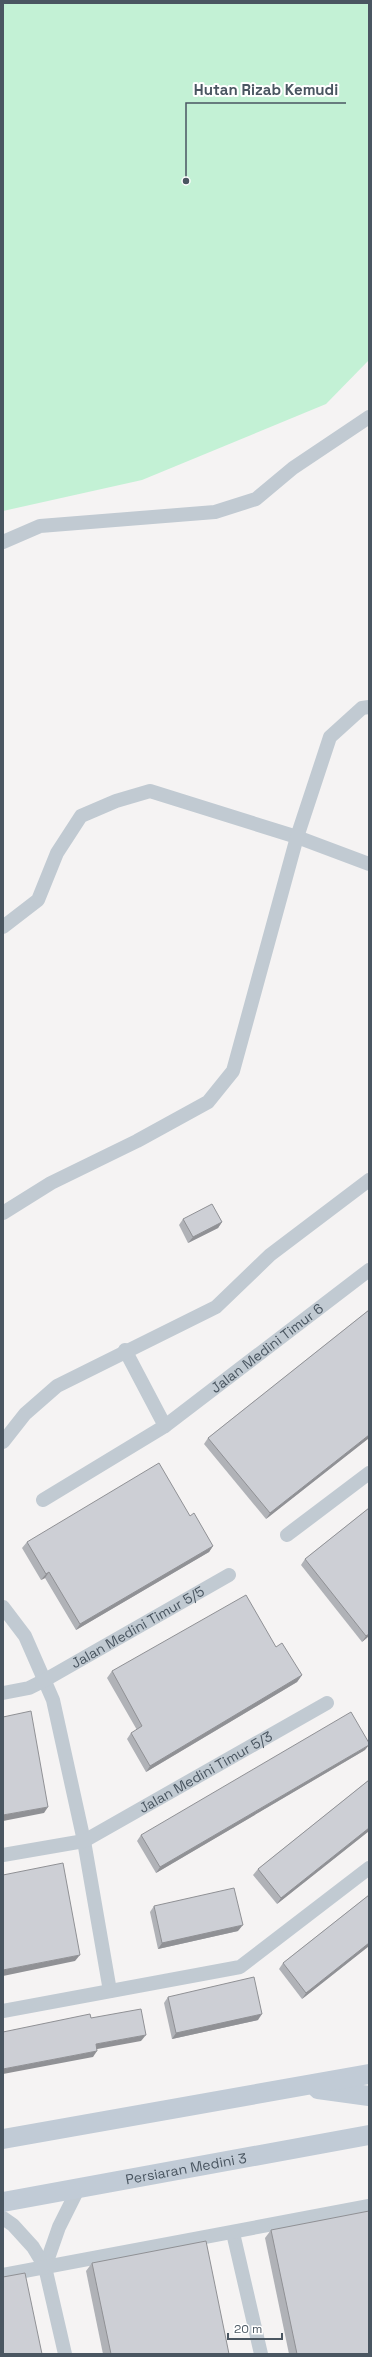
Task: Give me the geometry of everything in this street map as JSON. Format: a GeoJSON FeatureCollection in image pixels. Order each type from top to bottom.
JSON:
{"type":"FeatureCollection","features":[{"type":"Feature","properties":{"kind":"street"},"geometry":{"type":"LineString","coordinates":[[3,542],[40,526],[215,512],[256,499],[292,468],[369,417]]}},
{"type":"Feature","properties":{"kind":"street"},"geometry":{"type":"LineString","coordinates":[[3,1213],[51,1183],[137,1141],[208,1102],[233,1071],[297,837],[330,737],[362,708],[369,707]]}},
{"type":"Feature","properties":{"kind":"street"},"geometry":{"type":"LineString","coordinates":[[3,927],[38,900],[57,853],[81,816],[116,801],[150,791],[297,837],[369,864]]}},
{"type":"Feature","properties":{"kind":"street"},"geometry":{"type":"LineString","coordinates":[[3,1442],[25,1414],[57,1386],[125,1350],[216,1306],[270,1255],[369,1180]]}},
{"type":"Feature","properties":{"kind":"street","name":"Jalan Medini Timur 6"},"geometry":{"type":"LineString","coordinates":[[43,1500],[165,1426],[369,1270]]}},
{"type":"Feature","properties":{"kind":"street"},"geometry":{"type":"LineString","coordinates":[[125,1350],[165,1426]]}},
{"type":"Feature","properties":{"kind":"street"},"geometry":{"type":"LineString","coordinates":[[288,1535],[369,1473]]}},
{"type":"Feature","properties":{"kind":"street","name":"Jalan Medini Timur 5/5"},"geometry":{"type":"LineString","coordinates":[[3,1693],[29,1688],[45,1680],[229,1575]]}},
{"type":"Feature","properties":{"kind":"street"},"geometry":{"type":"LineString","coordinates":[[3,1607],[25,1636],[53,1700],[84,1841],[110,1991]]}},
{"type":"Feature","properties":{"kind":"street","name":"Jalan Medini Timur 5/3"},"geometry":{"type":"LineString","coordinates":[[3,1855],[84,1841],[327,1703]]}},
{"type":"Feature","properties":{"kind":"street"},"geometry":{"type":"LineString","coordinates":[[3,2011],[240,1967],[369,1868]]}},
{"type":"Feature","properties":{"kind":"street"},"geometry":{"type":"LineString","coordinates":[[3,2139],[369,2074]]}},
{"type":"Feature","properties":{"kind":"street"},"geometry":{"type":"LineString","coordinates":[[300,2086],[369,2096]]}},
{"type":"Feature","properties":{"kind":"street","name":"Persiaran Medini 3"},"geometry":{"type":"LineString","coordinates":[[3,2202],[369,2135]]}},
{"type":"Feature","properties":{"kind":"street"},"geometry":{"type":"LineString","coordinates":[[45,2267],[59,2227],[78,2189]]}},
{"type":"Feature","properties":{"kind":"street"},"geometry":{"type":"LineString","coordinates":[[3,2275],[233,2233],[369,2206]]}},
{"type":"Feature","properties":{"kind":"street"},"geometry":{"type":"LineString","coordinates":[[3,2218],[13,2225],[33,2248],[45,2267],[65,2354]]}},
{"type":"Feature","properties":{"kind":"street"},"geometry":{"type":"LineString","coordinates":[[233,2233],[261,2354]]}},
{"type":"Feature","properties":{"kind":"green space"},"geometry":{"type":"Polygon","coordinates":[[[3,3],[369,3],[369,360],[326,404],[142,480],[3,511],[3,3]]]}},
{"type":"Feature","properties":{"kind":"building"},"geometry":{"type":"Polygon","coordinates":[[[212,1204],[222,1222],[193,1237],[183,1219],[212,1204]]]}},
{"type":"Feature","properties":{"kind":"building"},"geometry":{"type":"Polygon","coordinates":[[[369,1310],[369,1435],[270,1513],[208,1438],[369,1310]]]}},
{"type":"Feature","properties":{"kind":"building"},"geometry":{"type":"Polygon","coordinates":[[[159,1463],[190,1516],[194,1513],[213,1546],[80,1624],[49,1572],[46,1574],[27,1542],[159,1463]]]}},
{"type":"Feature","properties":{"kind":"building"},"geometry":{"type":"Polygon","coordinates":[[[369,1508],[369,1634],[366,1636],[305,1559],[369,1508]]]}},
{"type":"Feature","properties":{"kind":"building"},"geometry":{"type":"Polygon","coordinates":[[[246,1595],[276,1647],[282,1643],[302,1675],[150,1766],[131,1733],[142,1726],[112,1671],[246,1595]]]}},
{"type":"Feature","properties":{"kind":"building"},"geometry":{"type":"Polygon","coordinates":[[[31,1711],[48,1807],[3,1815],[3,1717],[31,1711]]]}},
{"type":"Feature","properties":{"kind":"building"},"geometry":{"type":"Polygon","coordinates":[[[351,1712],[369,1745],[160,1867],[141,1835],[351,1712]]]}},
{"type":"Feature","properties":{"kind":"building"},"geometry":{"type":"Polygon","coordinates":[[[369,1780],[369,1828],[281,1898],[258,1869],[369,1780]]]}},
{"type":"Feature","properties":{"kind":"building"},"geometry":{"type":"Polygon","coordinates":[[[63,1863],[80,1955],[3,1970],[3,1875],[63,1863]]]}},
{"type":"Feature","properties":{"kind":"building"},"geometry":{"type":"Polygon","coordinates":[[[234,1888],[243,1925],[162,1943],[154,1906],[234,1888]]]}},
{"type":"Feature","properties":{"kind":"building"},"geometry":{"type":"Polygon","coordinates":[[[369,1895],[369,1943],[306,1993],[283,1963],[369,1895]]]}},
{"type":"Feature","properties":{"kind":"building"},"geometry":{"type":"Polygon","coordinates":[[[254,1977],[262,2014],[176,2033],[168,1997],[254,1977]]]}},
{"type":"Feature","properties":{"kind":"building"},"geometry":{"type":"Polygon","coordinates":[[[141,2009],[146,2035],[96,2044],[97,2051],[3,2069],[3,2032],[90,2014],[91,2018],[141,2009]]]}},
{"type":"Feature","properties":{"kind":"building"},"geometry":{"type":"Polygon","coordinates":[[[369,2211],[369,2354],[297,2354],[271,2230],[369,2211]]]}},
{"type":"Feature","properties":{"kind":"building"},"geometry":{"type":"Polygon","coordinates":[[[206,2241],[229,2354],[111,2354],[92,2263],[206,2241]]]}},
{"type":"Feature","properties":{"kind":"building"},"geometry":{"type":"Polygon","coordinates":[[[25,2273],[42,2354],[3,2354],[3,2277],[25,2273]]]}},
{"type":"Feature","properties":{"kind":"place","name":"Hutan Rizab Kemudi"},"geometry":{"type":"Point","coordinates":[186,181]}}]}
